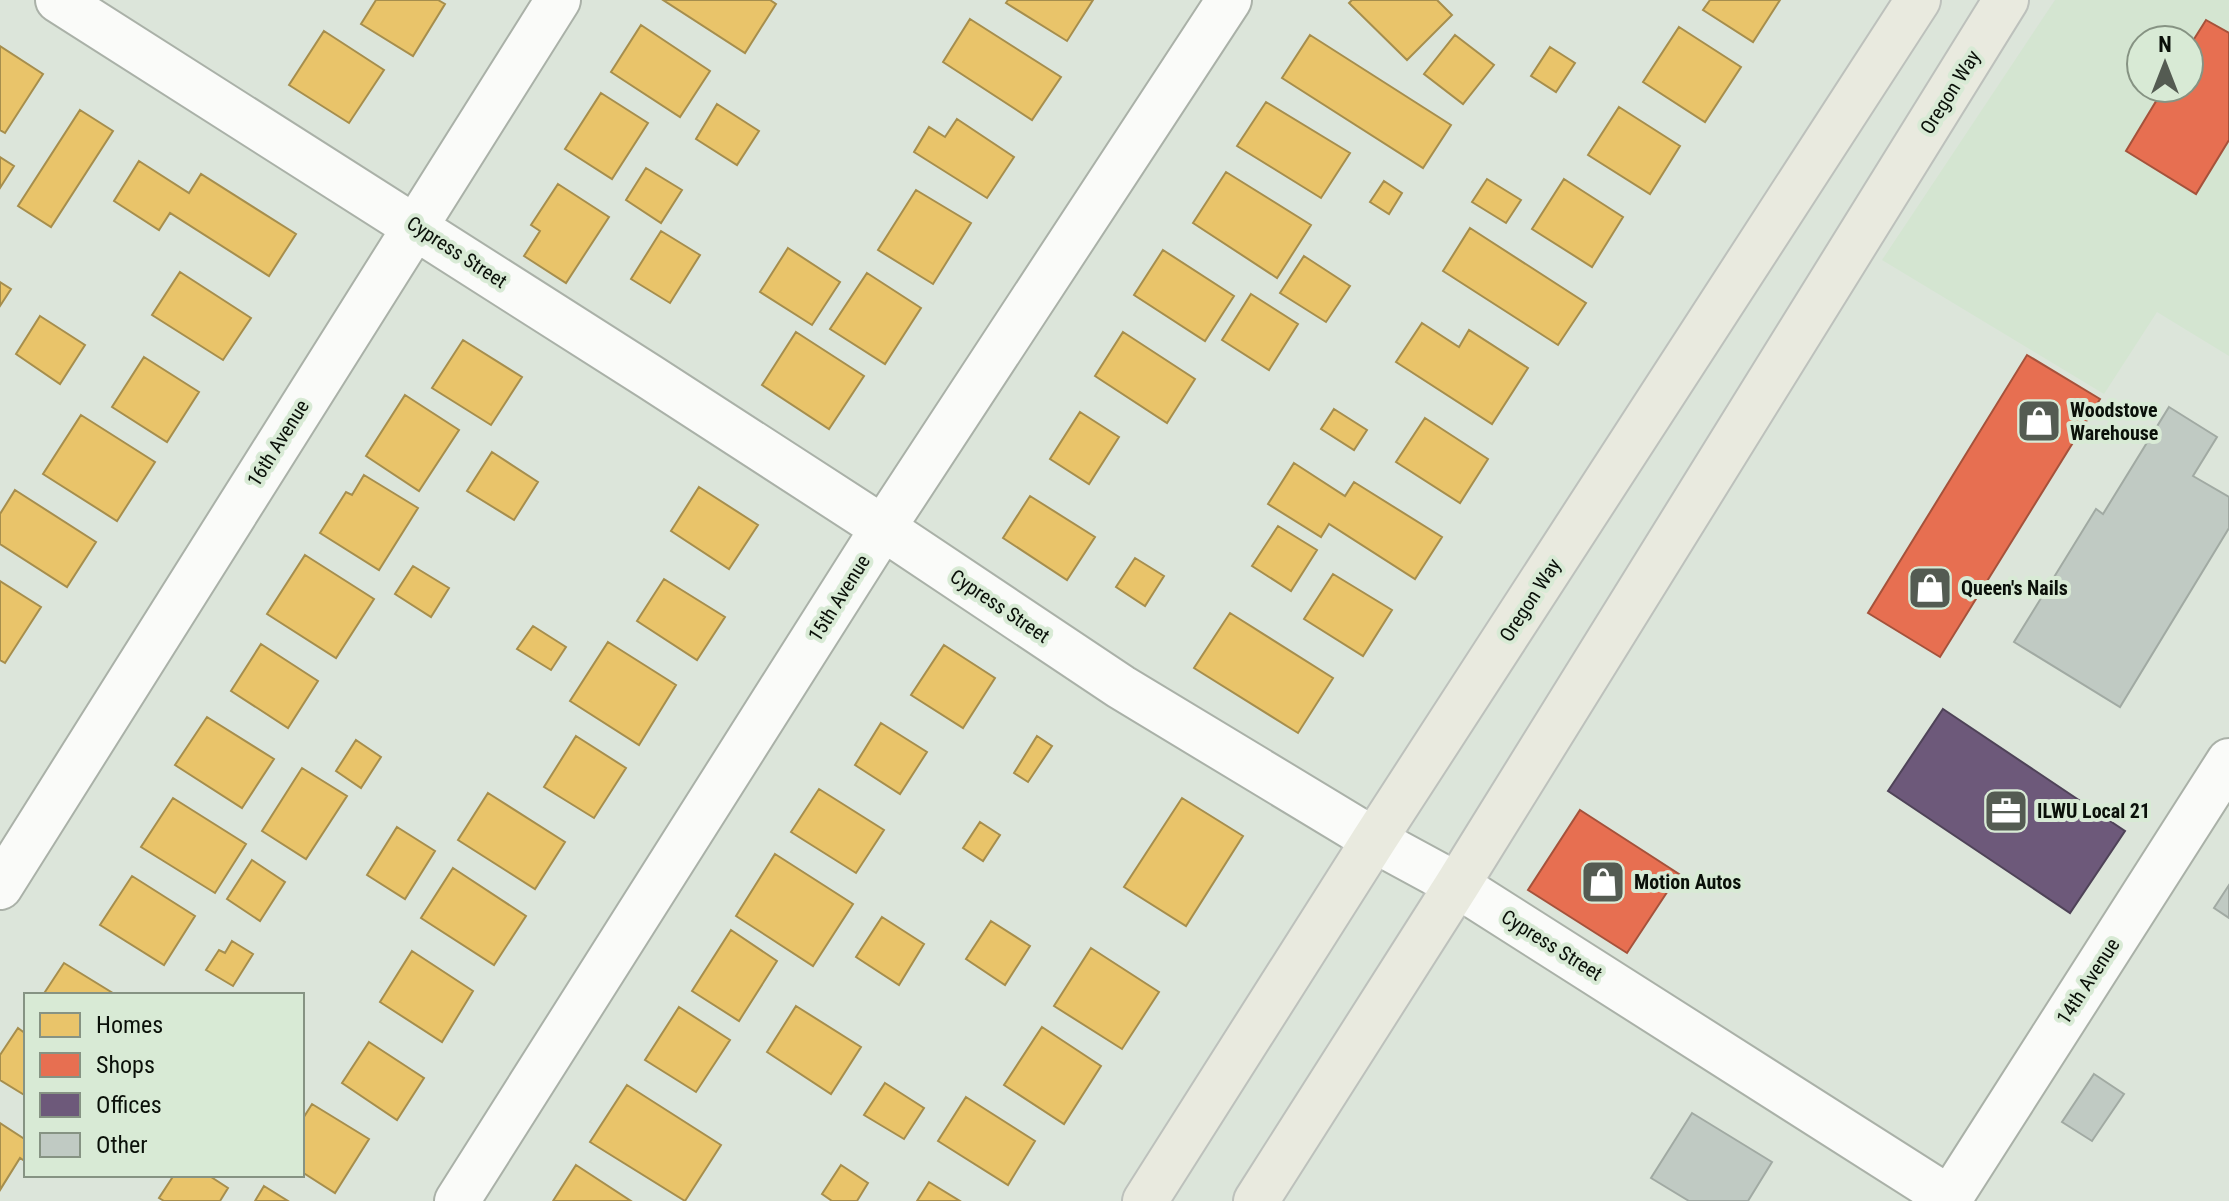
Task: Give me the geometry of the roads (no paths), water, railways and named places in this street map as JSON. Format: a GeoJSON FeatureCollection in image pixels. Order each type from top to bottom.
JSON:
{"type":"FeatureCollection","features":[{"type":"Feature","properties":{"kind":"main road","name":"Oregon Way"},"geometry":{"type":"LineString","coordinates":[[1145,1201],[1374,840],[1918,0]]}},
{"type":"Feature","properties":{"kind":"main road","name":"Oregon Way"},"geometry":{"type":"LineString","coordinates":[[1256,1201],[1457,885],[2006,0]]}},
{"type":"Feature","properties":{"kind":"street","name":"Cypress Street"},"geometry":{"type":"LineString","coordinates":[[58,0],[415,225],[883,528],[1121,687],[1374,840],[1457,885],[1948,1200]]}},
{"type":"Feature","properties":{"kind":"street","name":"16th Avenue"},"geometry":{"type":"LineString","coordinates":[[0,887],[558,0]]}},
{"type":"Feature","properties":{"kind":"street","name":"15th Avenue"},"geometry":{"type":"LineString","coordinates":[[457,1201],[883,528],[1229,0]]}},
{"type":"Feature","properties":{"kind":"street","name":"14th Avenue"},"geometry":{"type":"LineString","coordinates":[[1948,1200],[2229,761]]}},
{"type":"Feature","properties":{"kind":"place","name":"Woodstove Warehouse"},"geometry":{"type":"Point","coordinates":[2039,421]}},
{"type":"Feature","properties":{"kind":"place","name":"Queen's Nails"},"geometry":{"type":"Point","coordinates":[1930,588]}},
{"type":"Feature","properties":{"kind":"place","name":"ILWU Local 21"},"geometry":{"type":"Point","coordinates":[2006,811]}},
{"type":"Feature","properties":{"kind":"place","name":"Motion Autos"},"geometry":{"type":"Point","coordinates":[1603,882]}}]}
